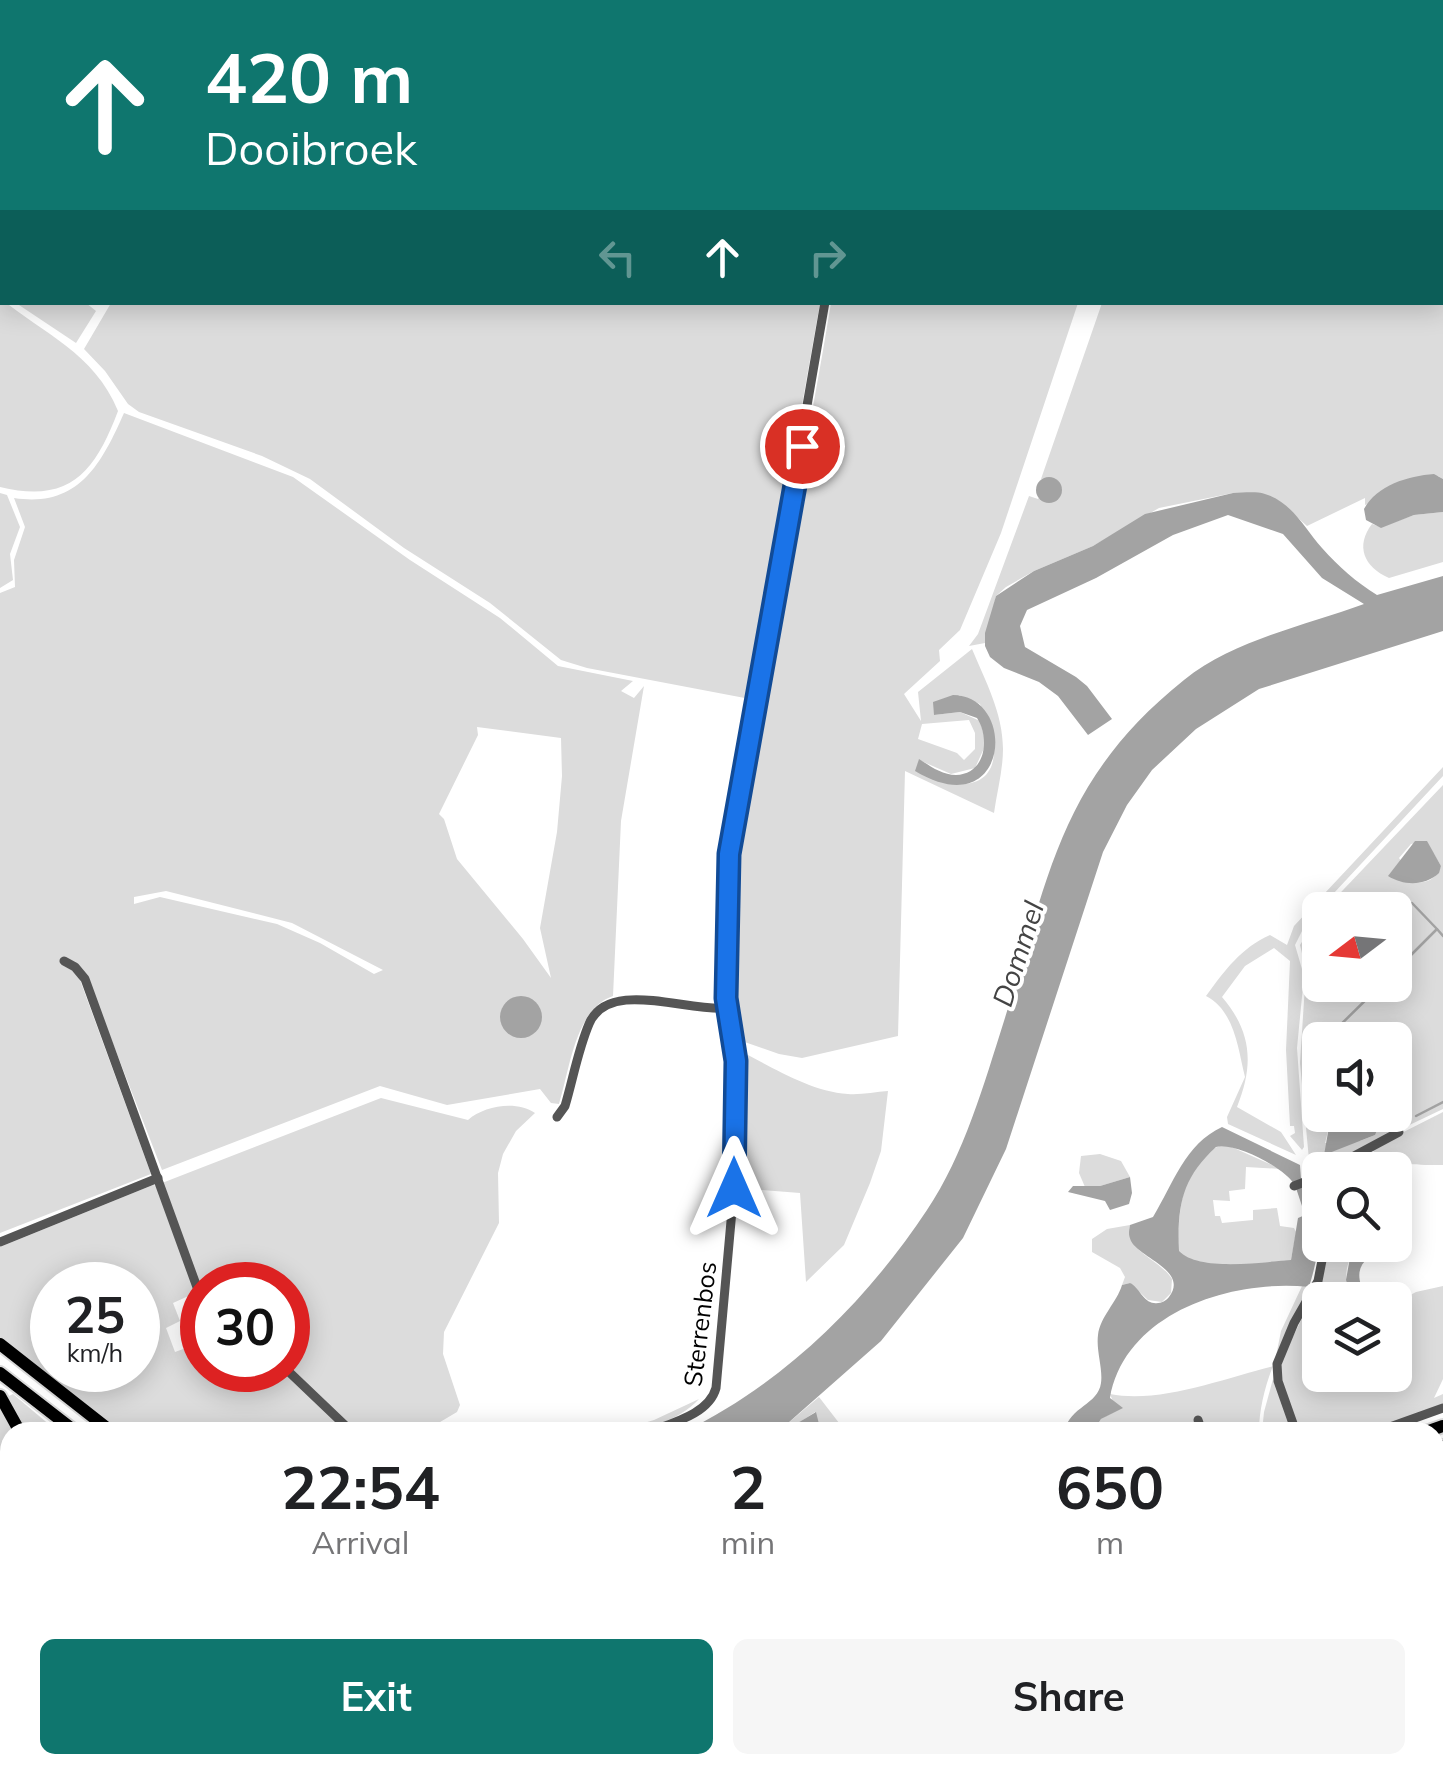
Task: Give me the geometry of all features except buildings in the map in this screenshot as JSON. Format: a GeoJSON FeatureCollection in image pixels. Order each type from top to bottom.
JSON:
{"type":"FeatureCollection","features":[{"type":"Feature","properties":{"kind":"highway"},"geometry":{"type":"LineString","coordinates":[[0,1344],[99,1422]]}},
{"type":"Feature","properties":{"kind":"highway"},"geometry":{"type":"LineString","coordinates":[[2,1374],[63,1422]]}},
{"type":"Feature","properties":{"kind":"highway"},"geometry":{"type":"LineString","coordinates":[[0,1396],[14,1422]]}},
{"type":"Feature","properties":{"kind":"street","name":"Sterrenbos"},"geometry":{"type":"LineString","coordinates":[[672,1422],[709,1404],[716,1388],[734,1188],[736,1061],[726,1008],[729,854],[825,305]]}},
{"type":"Feature","properties":{"kind":"street"},"geometry":{"type":"LineString","coordinates":[[64,961],[85,979],[188,1262]]}},
{"type":"Feature","properties":{"kind":"street"},"geometry":{"type":"LineString","coordinates":[[557,1118],[589,1024],[603,1005],[624,999],[701,1009],[726,1008]]}},
{"type":"Feature","properties":{"kind":"street"},"geometry":{"type":"LineString","coordinates":[[1362,1152],[1399,1132]]}},
{"type":"Feature","properties":{"kind":"street"},"geometry":{"type":"LineString","coordinates":[[0,1242],[158,1178]]}},
{"type":"Feature","properties":{"kind":"street"},"geometry":{"type":"LineString","coordinates":[[1298,1184],[1302,1184]]}},
{"type":"Feature","properties":{"kind":"street"},"geometry":{"type":"LineString","coordinates":[[1293,1422],[1276,1372],[1288,1336],[1318,1281],[1322,1262]]}},
{"type":"Feature","properties":{"kind":"street"},"geometry":{"type":"LineString","coordinates":[[310,1392],[342,1422]]}},
{"type":"Feature","properties":{"kind":"street"},"geometry":{"type":"LineString","coordinates":[[1404,1422],[1443,1408]]}},
{"type":"Feature","properties":{"kind":"shaded area"},"geometry":{"type":"Polygon","coordinates":[[[0,305],[10,305],[82,359],[108,391],[118,411],[100,451],[77,478],[45,491],[0,487],[0,305]]]}},
{"type":"Feature","properties":{"kind":"shaded area"},"geometry":{"type":"Polygon","coordinates":[[[19,305],[88,305],[96,311],[76,343],[19,305]]]}},
{"type":"Feature","properties":{"kind":"shaded area"},"geometry":{"type":"Polygon","coordinates":[[[110,305],[820,305],[750,699],[561,660],[490,603],[404,548],[310,479],[262,456],[139,412],[128,404],[84,349],[110,305]]]}},
{"type":"Feature","properties":{"kind":"shaded area"},"geometry":{"type":"Polygon","coordinates":[[[831,305],[1077,305],[1001,533],[960,630],[939,650],[940,661],[904,694],[921,721],[918,692],[972,649],[992,697],[1003,749],[994,813],[905,771],[898,1036],[802,1058],[736,1039],[729,946],[730,899],[747,762],[831,305]],[[959,695],[934,715],[960,712],[980,721],[986,744],[975,768],[951,774],[919,760],[916,771],[952,784],[977,781],[986,775],[994,749],[980,704],[959,695]],[[969,720],[922,724],[918,739],[957,753],[964,760],[975,749],[975,733],[969,720]]]}},
{"type":"Feature","properties":{"kind":"shaded area"},"geometry":{"type":"Polygon","coordinates":[[[1101,305],[1443,305],[1443,479],[1438,476],[1365,505],[1365,498],[1307,526],[1279,501],[1264,494],[1233,493],[1159,508],[1093,546],[1006,587],[996,596],[985,643],[969,646],[978,634],[1029,496],[1038,499],[1052,478],[1041,479],[1101,305]]]}},
{"type":"Feature","properties":{"kind":"shaded area"},"geometry":{"type":"Polygon","coordinates":[[[124,413],[293,477],[500,618],[558,666],[633,681],[621,691],[634,698],[644,686],[621,821],[613,996],[590,1013],[582,1027],[559,1104],[551,1103],[540,1089],[447,1105],[380,1086],[162,1170],[86,974],[61,957],[60,964],[76,972],[80,980],[151,1174],[0,1233],[0,593],[15,587],[14,560],[25,527],[14,498],[55,496],[84,479],[106,450],[124,413]],[[477,727],[478,735],[439,814],[457,859],[551,978],[540,928],[557,832],[561,738],[477,727]],[[166,891],[134,897],[134,904],[160,897],[277,924],[374,974],[383,970],[292,923],[166,891]]]}},
{"type":"Feature","properties":{"kind":"shaded area"},"geometry":{"type":"Polygon","coordinates":[[[1434,474],[1443,479],[1443,512],[1414,515],[1381,528],[1366,520],[1364,509],[1385,488],[1434,474]]]}},
{"type":"Feature","properties":{"kind":"shaded area"},"geometry":{"type":"Polygon","coordinates":[[[1049,477],[1058,481],[1062,490],[1058,499],[1049,503],[1040,499],[1036,490],[1040,481],[1049,477]]]}},
{"type":"Feature","properties":{"kind":"shaded area"},"geometry":{"type":"Polygon","coordinates":[[[0,493],[7,495],[20,527],[10,554],[13,580],[0,588],[0,493]]]}},
{"type":"Feature","properties":{"kind":"shaded area"},"geometry":{"type":"Polygon","coordinates":[[[1233,493],[1261,493],[1275,498],[1297,517],[1335,562],[1377,595],[1443,576],[1443,631],[1259,689],[1196,729],[1152,770],[1127,805],[1103,852],[1006,1149],[963,1238],[881,1341],[789,1422],[702,1422],[756,1389],[820,1337],[877,1277],[940,1189],[972,1118],[1064,835],[1109,756],[1142,718],[1204,666],[1270,635],[1364,604],[1322,578],[1283,534],[1228,515],[1173,535],[1096,578],[1027,610],[1020,626],[1025,647],[1087,686],[1112,719],[1088,735],[1058,696],[990,657],[985,633],[996,596],[1034,571],[1093,546],[1145,514],[1233,493]]]}},
{"type":"Feature","properties":{"kind":"shaded area"},"geometry":{"type":"Polygon","coordinates":[[[1443,512],[1443,562],[1389,578],[1368,562],[1363,548],[1372,524],[1381,527],[1414,515],[1443,512]]]}},
{"type":"Feature","properties":{"kind":"shaded area"},"geometry":{"type":"Polygon","coordinates":[[[953,695],[974,701],[988,715],[995,734],[994,754],[986,772],[970,783],[946,784],[915,771],[919,759],[941,772],[966,773],[983,754],[983,735],[977,718],[960,712],[934,715],[933,702],[953,695]]]}},
{"type":"Feature","properties":{"kind":"shaded area"},"geometry":{"type":"Polygon","coordinates":[[[1443,767],[1443,776],[1335,892],[1326,892],[1443,767]]]}},
{"type":"Feature","properties":{"kind":"shaded area"},"geometry":{"type":"Polygon","coordinates":[[[1443,785],[1443,1109],[1412,1124],[1412,1022],[1303,1022],[1304,1002],[1412,1002],[1412,892],[1341,892],[1443,785]],[[1426,841],[1411,844],[1399,858],[1415,882],[1431,879],[1441,866],[1426,841]]]}},
{"type":"Feature","properties":{"kind":"shaded area"},"geometry":{"type":"Polygon","coordinates":[[[1415,841],[1427,841],[1441,866],[1439,873],[1414,883],[1388,876],[1415,841]]]}},
{"type":"Feature","properties":{"kind":"shaded area"},"geometry":{"type":"Polygon","coordinates":[[[1302,917],[1302,931],[1295,945],[1302,969],[1297,1048],[1302,1150],[1290,1136],[1295,1133],[1294,1126],[1290,1126],[1286,1050],[1290,961],[1274,948],[1245,966],[1222,997],[1239,1023],[1247,1049],[1246,1077],[1237,1107],[1281,1132],[1296,1155],[1228,1124],[1227,1117],[1245,1077],[1229,1021],[1206,996],[1250,946],[1270,935],[1287,945],[1302,917]]]}},
{"type":"Feature","properties":{"kind":"shaded area"},"geometry":{"type":"Polygon","coordinates":[[[521,996],[536,1002],[542,1017],[536,1032],[521,1038],[506,1032],[500,1017],[506,1002],[521,996]]]}},
{"type":"Feature","properties":{"kind":"shaded area"},"geometry":{"type":"Polygon","coordinates":[[[736,1049],[790,1077],[833,1092],[888,1091],[881,1151],[844,1245],[806,1282],[800,1193],[736,1188],[736,1049]]]}},
{"type":"Feature","properties":{"kind":"shaded area"},"geometry":{"type":"Polygon","coordinates":[[[381,1098],[468,1120],[500,1106],[535,1113],[516,1131],[503,1154],[498,1173],[499,1223],[444,1332],[443,1354],[460,1405],[457,1412],[440,1422],[346,1422],[310,1388],[310,1262],[190,1262],[162,1183],[381,1098]]]}},
{"type":"Feature","properties":{"kind":"shaded area"},"geometry":{"type":"Polygon","coordinates":[[[1443,1112],[1443,1165],[1412,1164],[1412,1152],[1370,1149],[1404,1132],[1412,1132],[1412,1128],[1443,1112]]]}},
{"type":"Feature","properties":{"kind":"shaded area"},"geometry":{"type":"Polygon","coordinates":[[[1222,1127],[1300,1165],[1301,1179],[1294,1184],[1259,1158],[1235,1148],[1216,1147],[1196,1170],[1184,1194],[1179,1251],[1201,1262],[1216,1264],[1291,1260],[1298,1218],[1302,1216],[1302,1262],[1315,1262],[1310,1282],[1302,1282],[1302,1287],[1248,1289],[1186,1307],[1159,1323],[1137,1343],[1120,1368],[1110,1398],[1123,1408],[1099,1422],[1068,1422],[1099,1390],[1099,1328],[1122,1285],[1130,1283],[1147,1300],[1156,1303],[1168,1298],[1173,1288],[1168,1272],[1131,1241],[1130,1225],[1153,1217],[1198,1144],[1222,1127]]]}},
{"type":"Feature","properties":{"kind":"shaded area"},"geometry":{"type":"Polygon","coordinates":[[[1306,1132],[1328,1132],[1325,1143],[1360,1141],[1375,1135],[1374,1132],[1395,1132],[1353,1152],[1308,1152],[1306,1132]]]}},
{"type":"Feature","properties":{"kind":"shaded area"},"geometry":{"type":"Polygon","coordinates":[[[1328,1132],[1376,1132],[1332,1152],[1325,1152],[1328,1132]]]}},
{"type":"Feature","properties":{"kind":"shaded area"},"geometry":{"type":"Polygon","coordinates":[[[1225,1144],[1281,1169],[1246,1167],[1245,1189],[1229,1191],[1230,1201],[1213,1200],[1215,1216],[1220,1216],[1222,1223],[1253,1220],[1253,1210],[1277,1208],[1280,1226],[1294,1228],[1296,1232],[1291,1260],[1217,1266],[1179,1252],[1181,1205],[1191,1174],[1210,1151],[1225,1144]]]}},
{"type":"Feature","properties":{"kind":"shaded area"},"geometry":{"type":"Polygon","coordinates":[[[1100,1154],[1121,1161],[1130,1177],[1085,1187],[1079,1173],[1081,1156],[1100,1154]]]}},
{"type":"Feature","properties":{"kind":"shaded area"},"geometry":{"type":"Polygon","coordinates":[[[1130,1177],[1129,1204],[1110,1210],[1105,1201],[1068,1192],[1073,1186],[1100,1186],[1130,1177]]]}},
{"type":"Feature","properties":{"kind":"shaded area"},"geometry":{"type":"Polygon","coordinates":[[[153,1185],[158,1186],[184,1262],[180,1262],[180,1300],[173,1303],[180,1321],[166,1328],[175,1352],[180,1350],[180,1392],[305,1392],[337,1422],[108,1422],[70,1392],[160,1392],[160,1262],[30,1262],[30,1361],[0,1337],[0,1247],[153,1185]]]}},
{"type":"Feature","properties":{"kind":"shaded area"},"geometry":{"type":"Polygon","coordinates":[[[1302,1185],[1302,1206],[1296,1188],[1302,1185]]]}},
{"type":"Feature","properties":{"kind":"shaded area"},"geometry":{"type":"Polygon","coordinates":[[[1130,1225],[1133,1243],[1172,1279],[1171,1293],[1162,1302],[1148,1300],[1130,1283],[1122,1285],[1125,1277],[1120,1268],[1092,1252],[1092,1239],[1107,1229],[1130,1225]]]}},
{"type":"Feature","properties":{"kind":"shaded area"},"geometry":{"type":"Polygon","coordinates":[[[1323,1262],[1350,1262],[1347,1282],[1318,1282],[1323,1262]]]}},
{"type":"Feature","properties":{"kind":"shaded area"},"geometry":{"type":"Polygon","coordinates":[[[1349,1262],[1364,1262],[1359,1273],[1360,1282],[1346,1280],[1349,1262]]]}},
{"type":"Feature","properties":{"kind":"shaded area"},"geometry":{"type":"Polygon","coordinates":[[[1302,1286],[1302,1302],[1275,1360],[1281,1331],[1302,1286]]]}},
{"type":"Feature","properties":{"kind":"shaded area"},"geometry":{"type":"Polygon","coordinates":[[[1443,1286],[1443,1379],[1434,1398],[1443,1394],[1443,1404],[1394,1422],[1295,1422],[1280,1378],[1281,1361],[1302,1318],[1302,1392],[1412,1392],[1412,1294],[1443,1286]]]}},
{"type":"Feature","properties":{"kind":"shaded area"},"geometry":{"type":"Polygon","coordinates":[[[1273,1366],[1260,1422],[1099,1422],[1121,1408],[1114,1404],[1110,1394],[1150,1396],[1273,1366]]]}},
{"type":"Feature","properties":{"kind":"shaded area"},"geometry":{"type":"Polygon","coordinates":[[[1273,1379],[1290,1422],[1263,1422],[1273,1379]]]}},
{"type":"Feature","properties":{"kind":"shaded area"},"geometry":{"type":"Polygon","coordinates":[[[13,1394],[46,1422],[23,1422],[7,1397],[13,1394]]]}},
{"type":"Feature","properties":{"kind":"shaded area"},"geometry":{"type":"Polygon","coordinates":[[[819,1397],[838,1422],[815,1422],[815,1412],[800,1422],[789,1422],[819,1397]]]}},
{"type":"Feature","properties":{"kind":"shaded area"},"geometry":{"type":"Polygon","coordinates":[[[699,1399],[663,1422],[647,1422],[699,1399]]]}},
{"type":"Feature","properties":{"kind":"shaded area"},"geometry":{"type":"Polygon","coordinates":[[[816,1412],[818,1422],[799,1422],[816,1412]]]}},
{"type":"Feature","properties":{"kind":"waterway"},"geometry":{"type":"LineString","coordinates":[[1412,903],[1436,928]]}},
{"type":"Feature","properties":{"kind":"waterway"},"geometry":{"type":"LineString","coordinates":[[1412,954],[1437,929],[1443,936]]}},
{"type":"Feature","properties":{"kind":"waterway"},"geometry":{"type":"LineString","coordinates":[[1343,1022],[1364,1002]]}},
{"type":"Feature","properties":{"kind":"waterway"},"geometry":{"type":"LineString","coordinates":[[1416,1116],[1443,1102]]}},
{"type":"Feature","properties":{"kind":"route"},"geometry":{"type":"LineString","coordinates":[[734,1188],[736,1061],[726,1008],[729,854],[802,446]]}},
{"type":"Feature","properties":{"kind":"water label","name":"Dommel"},"geometry":{"type":"Point","coordinates":[1018,954]}}]}
